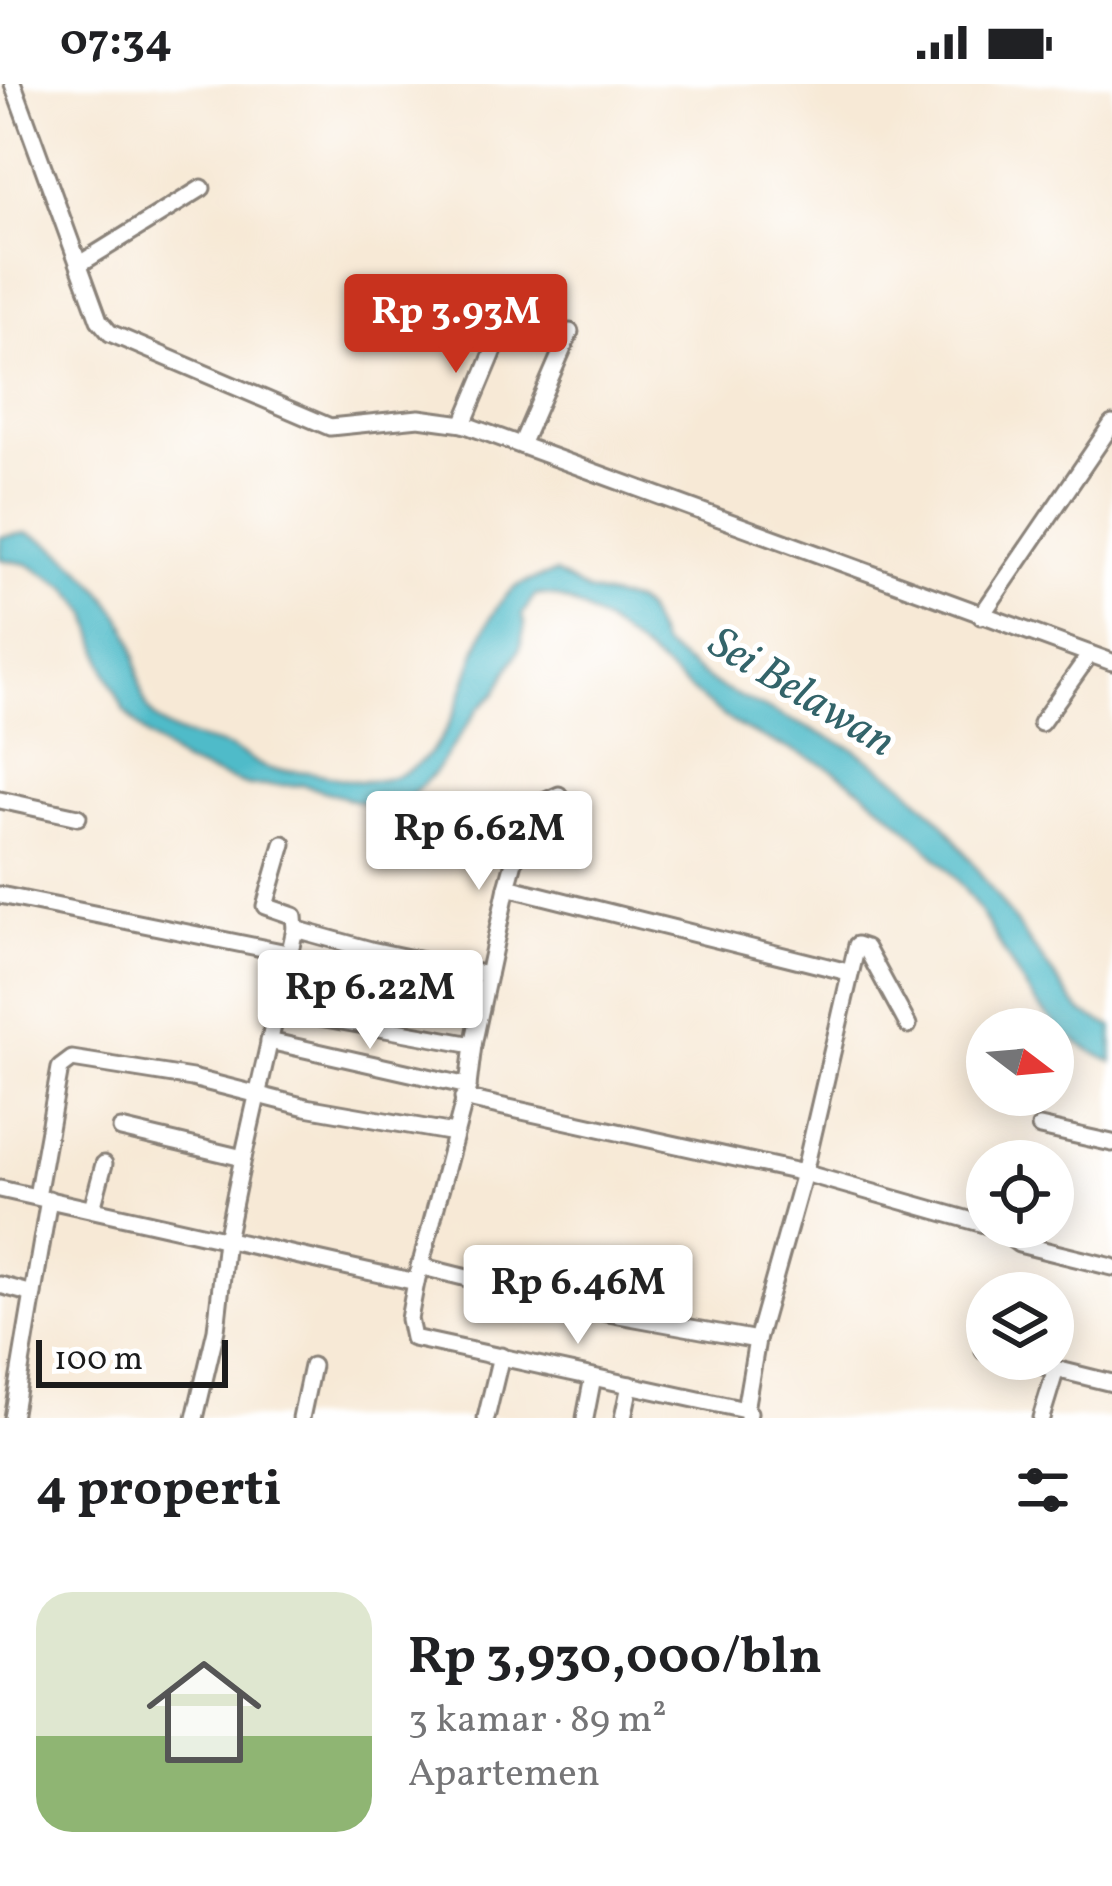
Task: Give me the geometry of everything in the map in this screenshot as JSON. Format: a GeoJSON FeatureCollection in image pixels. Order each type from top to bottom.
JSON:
{"type":"FeatureCollection","features":[{"type":"Feature","properties":{"kind":"street"},"geometry":{"type":"LineString","coordinates":[[13,84],[99,320],[110,333],[336,428],[419,418],[463,424],[1112,662]]}},
{"type":"Feature","properties":{"kind":"street"},"geometry":{"type":"LineString","coordinates":[[81,262],[202,188]]}},
{"type":"Feature","properties":{"kind":"street"},"geometry":{"type":"LineString","coordinates":[[521,445],[570,332]]}},
{"type":"Feature","properties":{"kind":"street"},"geometry":{"type":"LineString","coordinates":[[463,424],[496,348]]}},
{"type":"Feature","properties":{"kind":"street"},"geometry":{"type":"LineString","coordinates":[[981,616],[1112,424]]}},
{"type":"Feature","properties":{"kind":"street"},"geometry":{"type":"LineString","coordinates":[[1041,723],[1090,654]]}},
{"type":"Feature","properties":{"kind":"street"},"geometry":{"type":"LineString","coordinates":[[559,795],[528,812],[507,886],[465,1092],[418,1274],[410,1335],[770,1418]]}},
{"type":"Feature","properties":{"kind":"street"},"geometry":{"type":"LineString","coordinates":[[0,800],[78,818]]}},
{"type":"Feature","properties":{"kind":"street"},"geometry":{"type":"LineString","coordinates":[[195,1418],[216,1330],[226,1240],[295,928],[294,916],[265,906],[283,844]]}},
{"type":"Feature","properties":{"kind":"street"},"geometry":{"type":"LineString","coordinates":[[507,886],[848,972]]}},
{"type":"Feature","properties":{"kind":"street"},"geometry":{"type":"LineString","coordinates":[[0,895],[287,952]]}},
{"type":"Feature","properties":{"kind":"street"},"geometry":{"type":"LineString","coordinates":[[295,928],[488,975]]}},
{"type":"Feature","properties":{"kind":"street"},"geometry":{"type":"LineString","coordinates":[[747,1414],[758,1340],[804,1173],[856,946],[863,946],[908,1025]]}},
{"type":"Feature","properties":{"kind":"street"},"geometry":{"type":"LineString","coordinates":[[276,1009],[472,1045]]}},
{"type":"Feature","properties":{"kind":"street"},"geometry":{"type":"LineString","coordinates":[[269,1041],[804,1173],[966,1219]]}},
{"type":"Feature","properties":{"kind":"street"},"geometry":{"type":"LineString","coordinates":[[12,1418],[33,1294],[60,1069],[72,1059],[192,1078],[454,1133]]}},
{"type":"Feature","properties":{"kind":"street"},"geometry":{"type":"LineString","coordinates":[[1040,1127],[1112,1143]]}},
{"type":"Feature","properties":{"kind":"street"},"geometry":{"type":"LineString","coordinates":[[122,1129],[243,1158]]}},
{"type":"Feature","properties":{"kind":"street"},"geometry":{"type":"LineString","coordinates":[[92,1209],[104,1164]]}},
{"type":"Feature","properties":{"kind":"street"},"geometry":{"type":"LineString","coordinates":[[0,1189],[226,1240],[758,1340]]}},
{"type":"Feature","properties":{"kind":"street"},"geometry":{"type":"LineString","coordinates":[[1035,1248],[1112,1267]]}},
{"type":"Feature","properties":{"kind":"street"},"geometry":{"type":"LineString","coordinates":[[0,1285],[33,1294]]}},
{"type":"Feature","properties":{"kind":"street"},"geometry":{"type":"LineString","coordinates":[[486,1418],[501,1357]]}},
{"type":"Feature","properties":{"kind":"street"},"geometry":{"type":"LineString","coordinates":[[301,1418],[312,1366]]}},
{"type":"Feature","properties":{"kind":"street"},"geometry":{"type":"LineString","coordinates":[[1074,1374],[1112,1383]]}},
{"type":"Feature","properties":{"kind":"street"},"geometry":{"type":"LineString","coordinates":[[585,1418],[593,1377]]}},
{"type":"Feature","properties":{"kind":"street"},"geometry":{"type":"LineString","coordinates":[[1041,1418],[1053,1380]]}},
{"type":"Feature","properties":{"kind":"street"},"geometry":{"type":"LineString","coordinates":[[623,1418],[630,1385]]}},
{"type":"Feature","properties":{"kind":"water","name":"Sei Belawan"},"geometry":{"type":"Polygon","coordinates":[[[26,533],[41,539],[88,576],[125,625],[147,706],[162,724],[230,748],[266,768],[350,780],[385,779],[414,767],[435,747],[450,722],[482,636],[513,589],[555,573],[587,591],[635,602],[645,610],[662,646],[719,687],[854,749],[903,783],[945,825],[1073,1002],[1112,1027],[1112,1062],[1074,1039],[1074,1008],[1041,1008],[1035,1001],[970,897],[936,857],[878,803],[819,762],[732,722],[580,607],[535,595],[522,615],[525,626],[520,648],[495,694],[479,708],[435,772],[404,803],[386,810],[303,785],[248,786],[183,763],[147,736],[124,710],[105,669],[89,614],[67,587],[27,564],[0,559],[0,537],[26,533]]]}}]}
